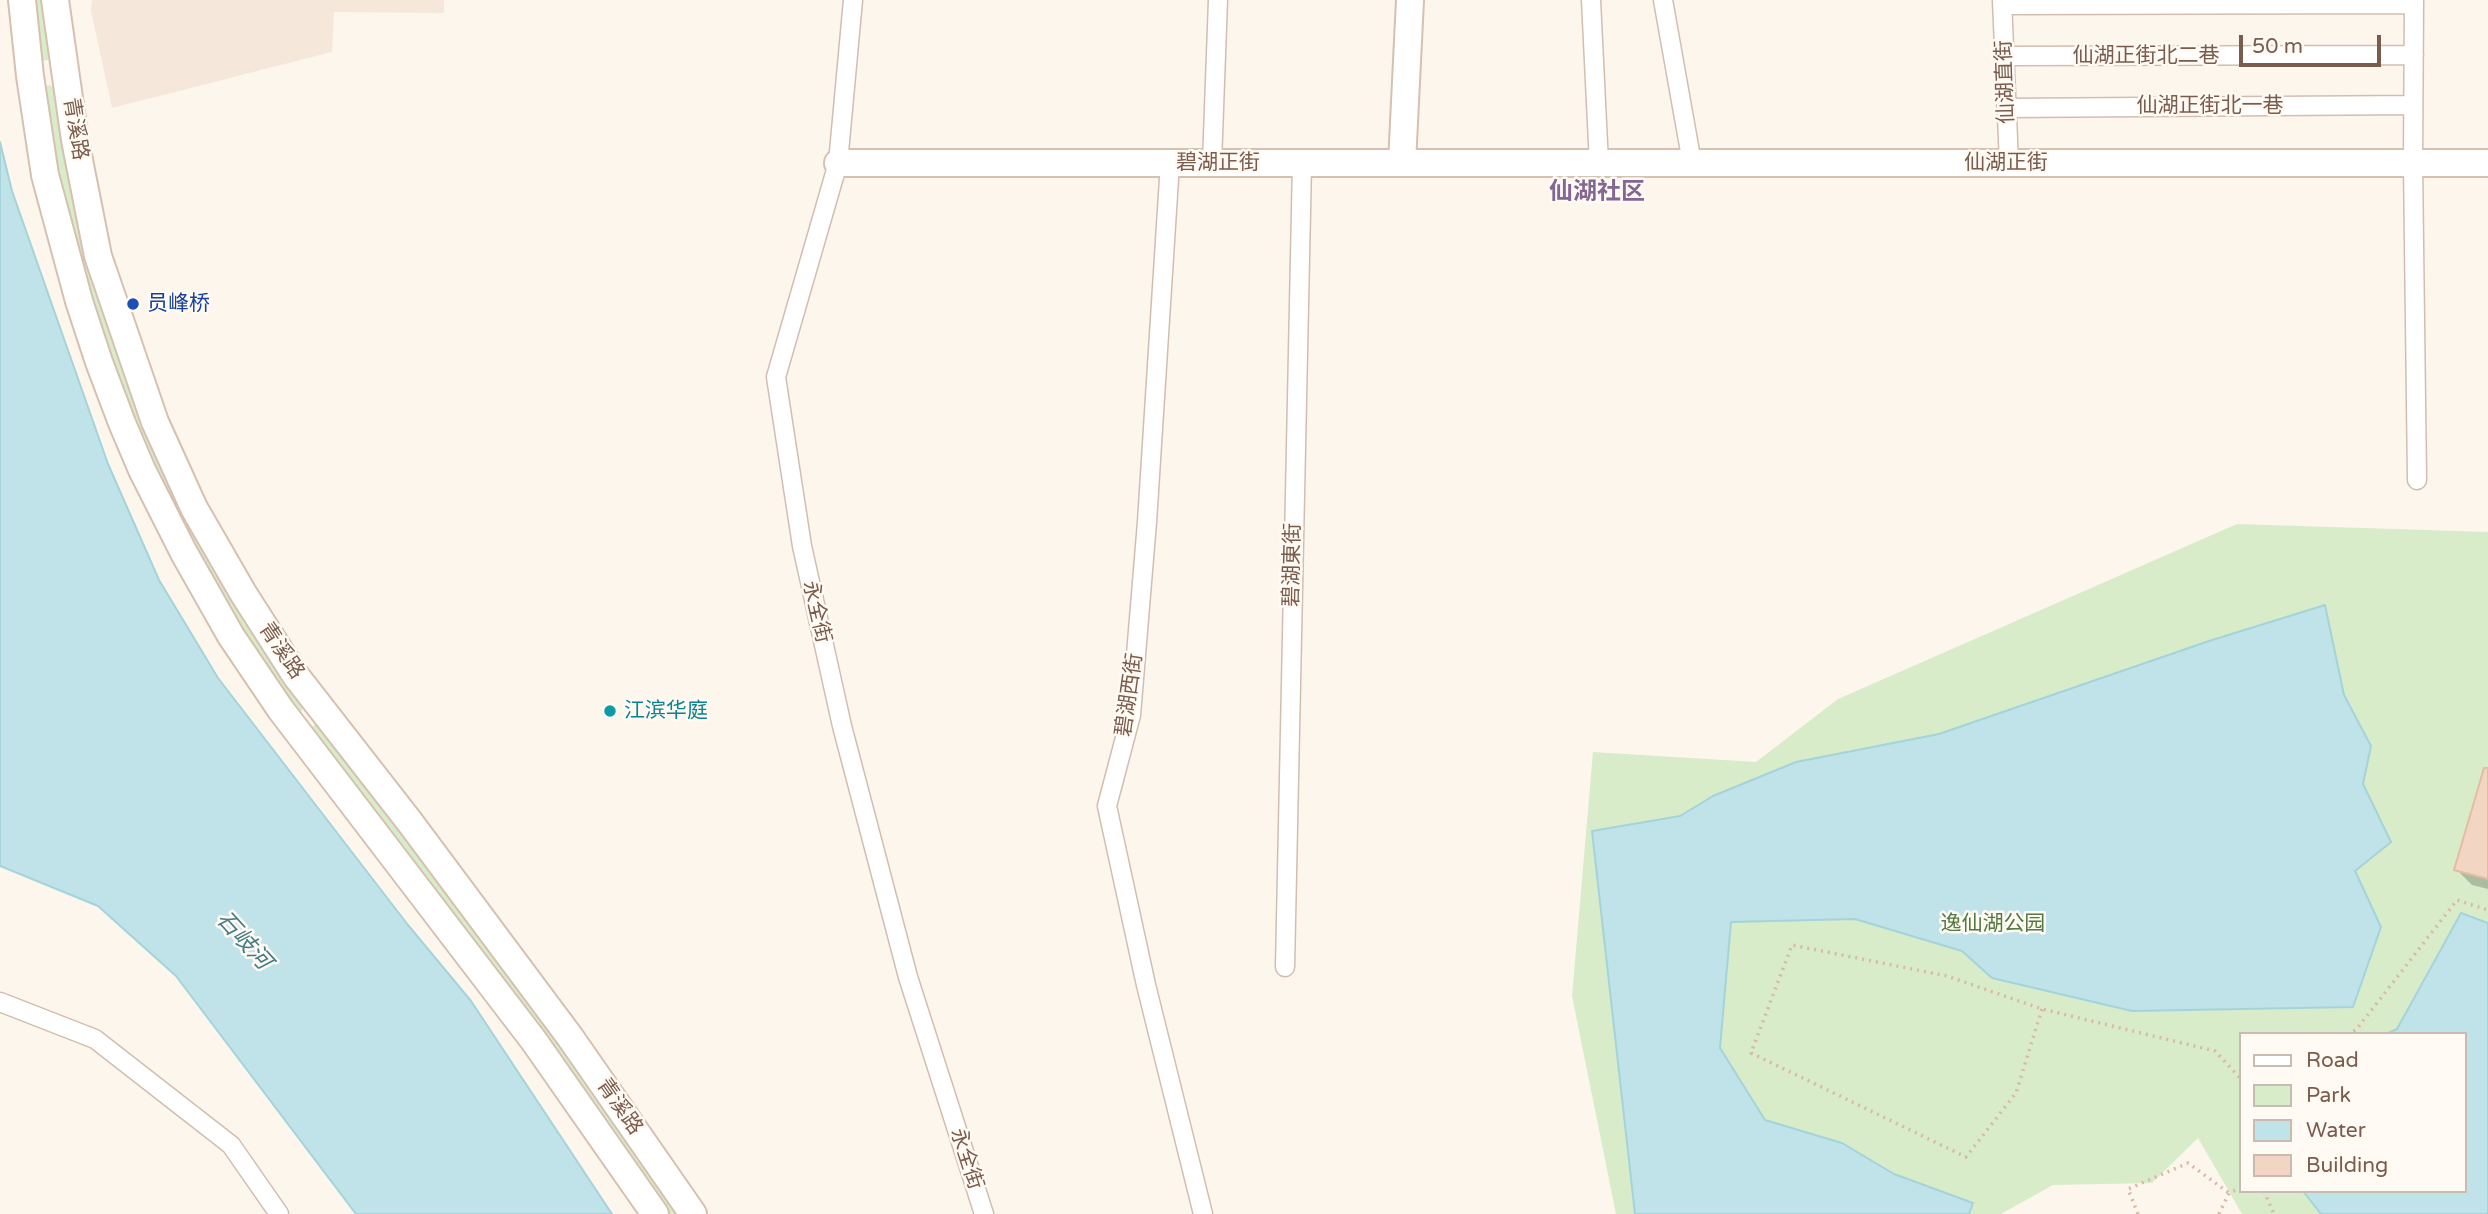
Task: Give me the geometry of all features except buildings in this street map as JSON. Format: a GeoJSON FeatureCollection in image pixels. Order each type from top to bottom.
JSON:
{"type":"FeatureCollection","features":[{"type":"Feature","properties":{"kind":"main road","name":"青溪路"},"geometry":{"type":"LineString","coordinates":[[22,0],[45,175],[79,301],[99,362],[142,470],[230,636],[281,710],[534,1041],[655,1214]]}},
{"type":"Feature","properties":{"kind":"main road","name":"青溪路"},"geometry":{"type":"LineString","coordinates":[[55,0],[75,140],[98,256],[155,422],[194,508],[243,593],[296,676],[410,821],[570,1037],[693,1214]]}},
{"type":"Feature","properties":{"kind":"main road"},"geometry":{"type":"LineString","coordinates":[[1402,163],[1410,0]]}},
{"type":"Feature","properties":{"kind":"main road"},"geometry":{"type":"LineString","coordinates":[[33,95],[42,76],[54,74],[63,79],[70,94]]}},
{"type":"Feature","properties":{"kind":"main road","name":"碧湖正街"},"geometry":{"type":"LineString","coordinates":[[838,163],[1599,164]]}},
{"type":"Feature","properties":{"kind":"main road","name":"仙湖正街"},"geometry":{"type":"LineString","coordinates":[[1599,164],[2488,163]]}},
{"type":"Feature","properties":{"kind":"street","name":"永全街"},"geometry":{"type":"LineString","coordinates":[[853,0],[838,163],[776,377],[802,546],[842,726],[908,977],[984,1214]]}},
{"type":"Feature","properties":{"kind":"street"},"geometry":{"type":"LineString","coordinates":[[1212,163],[1218,0]]}},
{"type":"Feature","properties":{"kind":"street"},"geometry":{"type":"LineString","coordinates":[[1591,0],[1599,164]]}},
{"type":"Feature","properties":{"kind":"street"},"geometry":{"type":"LineString","coordinates":[[1663,0],[1692,163]]}},
{"type":"Feature","properties":{"kind":"street"},"geometry":{"type":"LineString","coordinates":[[2003,3],[2414,2],[2417,480]]}},
{"type":"Feature","properties":{"kind":"street","name":"仙湖直街"},"geometry":{"type":"LineString","coordinates":[[2003,3],[2009,163]]}},
{"type":"Feature","properties":{"kind":"street","name":"仙湖正街北二巷"},"geometry":{"type":"LineString","coordinates":[[2005,56],[2414,55]]}},
{"type":"Feature","properties":{"kind":"street","name":"仙湖正街北一巷"},"geometry":{"type":"LineString","coordinates":[[2007,107],[2413,105]]}},
{"type":"Feature","properties":{"kind":"street","name":"碧湖西街"},"geometry":{"type":"LineString","coordinates":[[1170,163],[1147,522],[1131,715],[1107,806],[1146,985],[1203,1214]]}},
{"type":"Feature","properties":{"kind":"street","name":"碧湖東街"},"geometry":{"type":"LineString","coordinates":[[1285,967],[1302,163]]}},
{"type":"Feature","properties":{"kind":"street"},"geometry":{"type":"LineString","coordinates":[[1,1004],[95,1039],[231,1145],[279,1214]]}},
{"type":"Feature","properties":{"kind":"path"},"geometry":{"type":"LineString","coordinates":[[2352,1032],[2356,1030],[2457,900],[2488,910]]}},
{"type":"Feature","properties":{"kind":"path"},"geometry":{"type":"LineString","coordinates":[[2042,1009],[2015,1093],[1966,1157],[1751,1053],[1791,945],[1947,976],[2042,1009],[2215,1051],[2240,1078]]}},
{"type":"Feature","properties":{"kind":"path"},"geometry":{"type":"LineString","coordinates":[[2137,1214],[2128,1189],[2188,1163],[2229,1193]]}},
{"type":"Feature","properties":{"kind":"path"},"geometry":{"type":"LineString","coordinates":[[2219,1214],[2229,1193],[2240,1188]]}},
{"type":"Feature","properties":{"kind":"path"},"geometry":{"type":"LineString","coordinates":[[2265,1193],[2274,1214]]}},
{"type":"Feature","properties":{"kind":"shaded area"},"geometry":{"type":"Polygon","coordinates":[[[92,0],[444,0],[444,13],[334,12],[332,52],[112,108],[91,11],[92,0]]]}},
{"type":"Feature","properties":{"kind":"green space"},"geometry":{"type":"Polygon","coordinates":[[[32,0],[41,0],[48,60],[41,61],[32,0]]]}},
{"type":"Feature","properties":{"kind":"green space"},"geometry":{"type":"Polygon","coordinates":[[[49,85],[55,88],[107,319],[137,410],[169,483],[212,566],[304,705],[301,712],[290,713],[161,491],[101,339],[50,143],[44,87],[49,85]]]}},
{"type":"Feature","properties":{"kind":"green space","name":"逸仙湖公园"},"geometry":{"type":"Polygon","coordinates":[[[2237,524],[2488,532],[2488,1214],[2242,1214],[2198,1138],[2152,1183],[2053,1185],[2001,1214],[1616,1214],[1572,996],[1593,752],[1756,762],[1838,699],[2237,524]]]}},
{"type":"Feature","properties":{"kind":"green space"},"geometry":{"type":"Polygon","coordinates":[[[317,721],[546,1026],[677,1214],[664,1214],[311,729],[317,721]]]}},
{"type":"Feature","properties":{"kind":"water","name":"石岐河"},"geometry":{"type":"Polygon","coordinates":[[[0,142],[12,191],[108,464],[159,580],[218,678],[408,925],[471,1001],[612,1214],[356,1214],[176,976],[98,906],[0,866],[0,142]]]}},
{"type":"Feature","properties":{"kind":"water"},"geometry":{"type":"Polygon","coordinates":[[[2325,605],[2344,695],[2371,746],[2363,784],[2391,842],[2355,871],[2381,927],[2353,1007],[2132,1011],[1992,978],[1962,951],[1855,919],[1731,922],[1720,1048],[1765,1120],[1842,1143],[1894,1174],[1973,1203],[1969,1214],[1635,1214],[1592,831],[1680,816],[1713,796],[1796,762],[1939,734],[2209,641],[2325,605]]]}},
{"type":"Feature","properties":{"kind":"water"},"geometry":{"type":"Polygon","coordinates":[[[2461,913],[2488,923],[2488,1214],[2321,1214],[2305,1193],[2467,1193],[2467,1032],[2390,1032],[2397,1029],[2461,913]]]}},
{"type":"Feature","properties":{"kind":"place","name":"员峰桥"},"geometry":{"type":"Point","coordinates":[133,304]}},
{"type":"Feature","properties":{"kind":"place","name":"江滨华庭"},"geometry":{"type":"Point","coordinates":[610,711]}},
{"type":"Feature","properties":{"kind":"district","name":"仙湖社区"},"geometry":{"type":"Point","coordinates":[1597,193]}}]}
